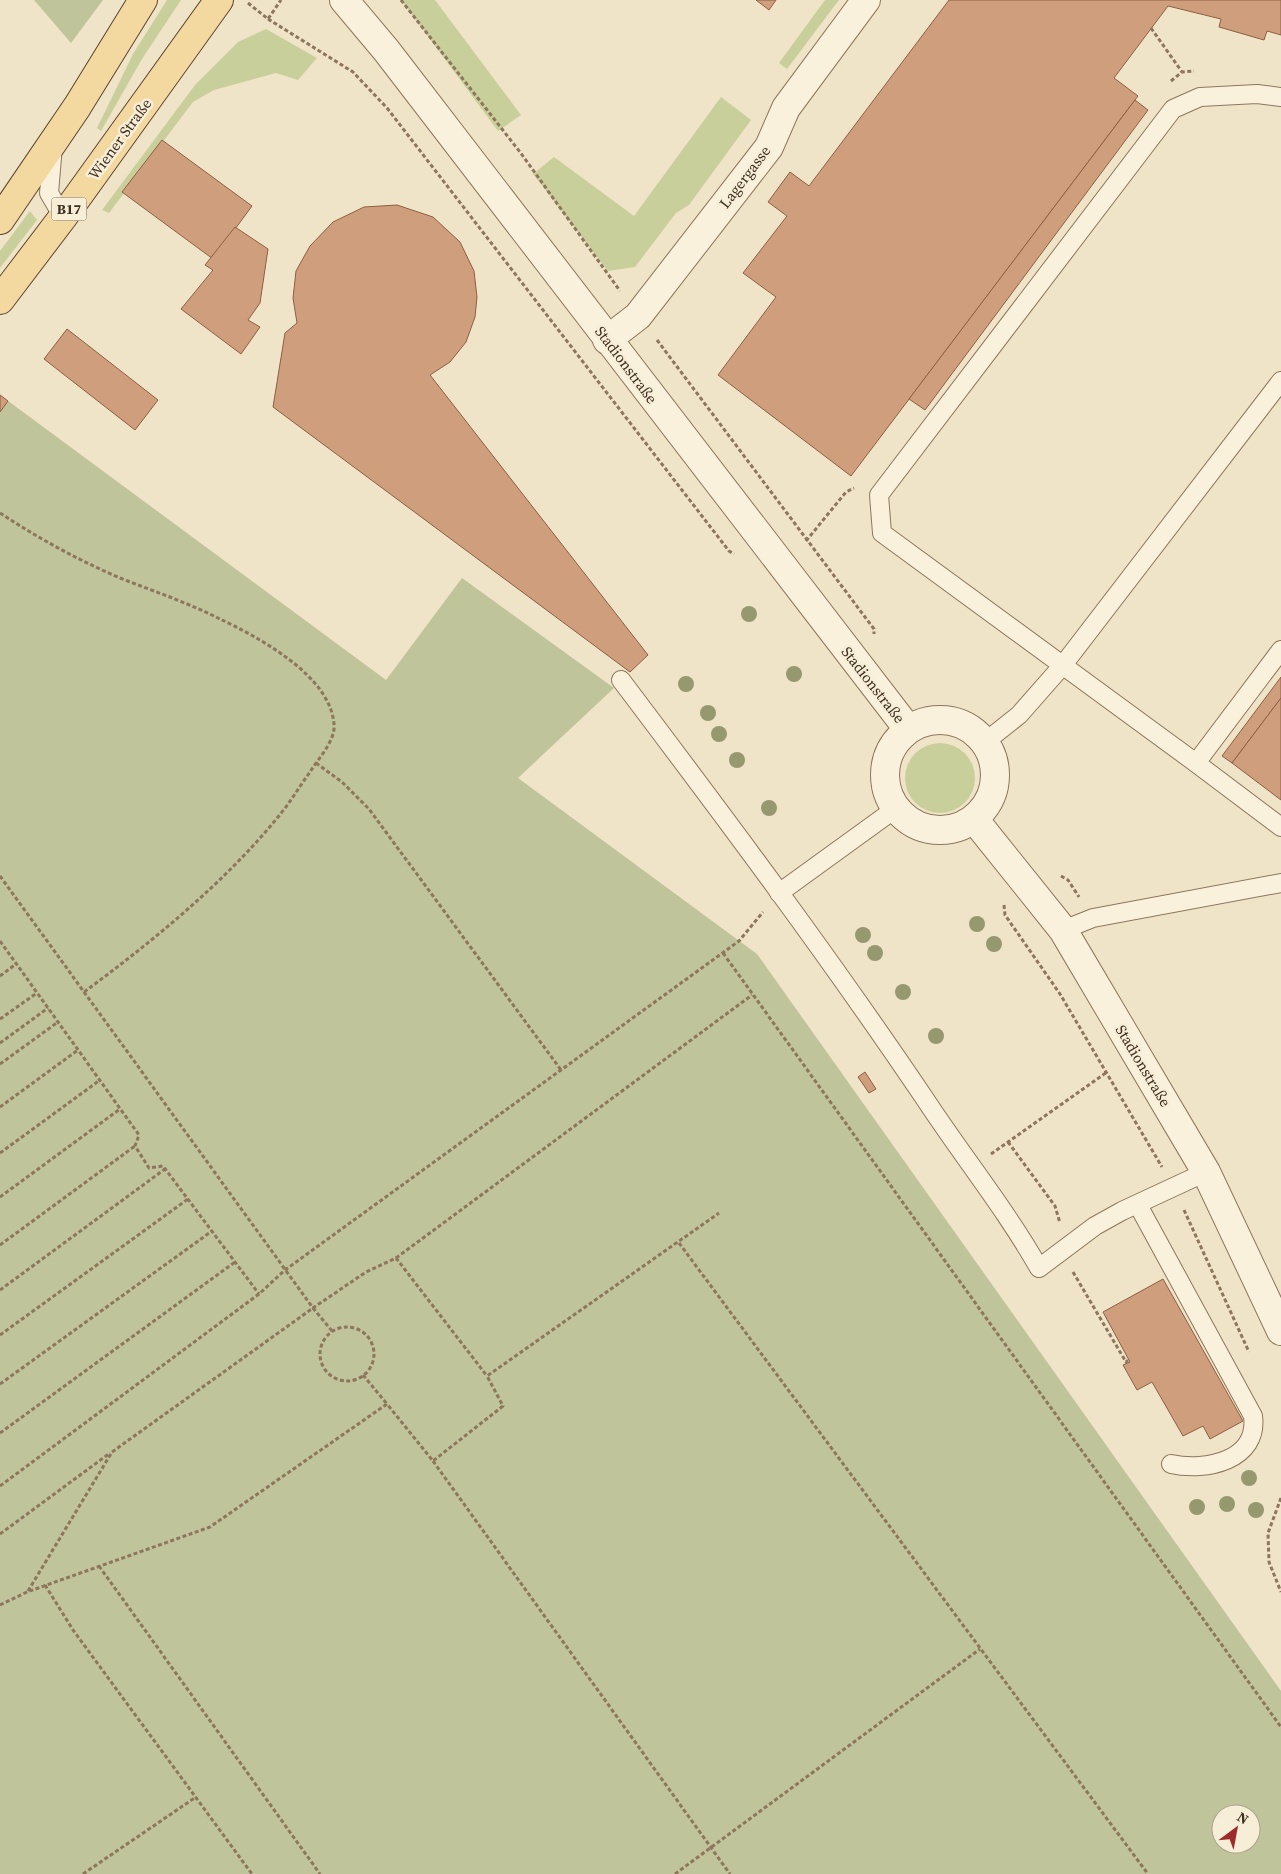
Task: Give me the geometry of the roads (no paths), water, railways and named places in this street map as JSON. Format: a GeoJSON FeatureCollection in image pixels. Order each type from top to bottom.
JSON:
{"type":"FeatureCollection","features":[{"type":"Feature","properties":{"kind":"main road"},"geometry":{"type":"LineString","coordinates":[[0,220],[53,143],[143,0]]}},
{"type":"Feature","properties":{"kind":"main road","name":"Wiener Straße"},"geometry":{"type":"LineString","coordinates":[[0,300],[63,217],[219,0]]}},
{"type":"Feature","properties":{"kind":"street","name":"Stadionstraße"},"geometry":{"type":"LineString","coordinates":[[344,0],[409,80],[607,340],[908,729]]}},
{"type":"Feature","properties":{"kind":"street","name":"Lagergasse"},"geometry":{"type":"LineString","coordinates":[[607,340],[638,316],[769,147],[786,108],[866,0]]}},
{"type":"Feature","properties":{"kind":"street","name":"Stadionstraße"},"geometry":{"type":"LineString","coordinates":[[895,809],[886,788],[885,765],[892,746],[908,729],[925,721],[947,720],[970,728],[985,742],[994,763],[995,785],[986,806],[974,819],[1063,930],[1206,1172],[1281,1331]]}},
{"type":"Feature","properties":{"kind":"street"},"geometry":{"type":"LineString","coordinates":[[895,809],[908,820],[932,830],[956,828],[974,819]]}},
{"type":"Feature","properties":{"kind":"lane"},"geometry":{"type":"LineString","coordinates":[[1281,98],[1257,94],[1200,98],[1173,109],[879,495],[882,533],[1281,827]]}},
{"type":"Feature","properties":{"kind":"lane"},"geometry":{"type":"LineString","coordinates":[[53,143],[49,193],[63,217]]}},
{"type":"Feature","properties":{"kind":"lane"},"geometry":{"type":"LineString","coordinates":[[985,742],[1019,715],[1063,665],[1281,381]]}},
{"type":"Feature","properties":{"kind":"lane"},"geometry":{"type":"LineString","coordinates":[[1196,763],[1281,650]]}},
{"type":"Feature","properties":{"kind":"lane"},"geometry":{"type":"LineString","coordinates":[[621,680],[857,999],[972,1167],[1018,1230],[1039,1268],[1095,1226],[1122,1211],[1206,1172]]}},
{"type":"Feature","properties":{"kind":"lane"},"geometry":{"type":"LineString","coordinates":[[780,893],[895,809]]}},
{"type":"Feature","properties":{"kind":"lane"},"geometry":{"type":"LineString","coordinates":[[1063,930],[1093,918],[1281,883]]}},
{"type":"Feature","properties":{"kind":"lane"},"geometry":{"type":"LineString","coordinates":[[1138,1205],[1253,1416],[1255,1428],[1251,1440],[1238,1454],[1211,1464],[1186,1467],[1172,1464]]}}]}
